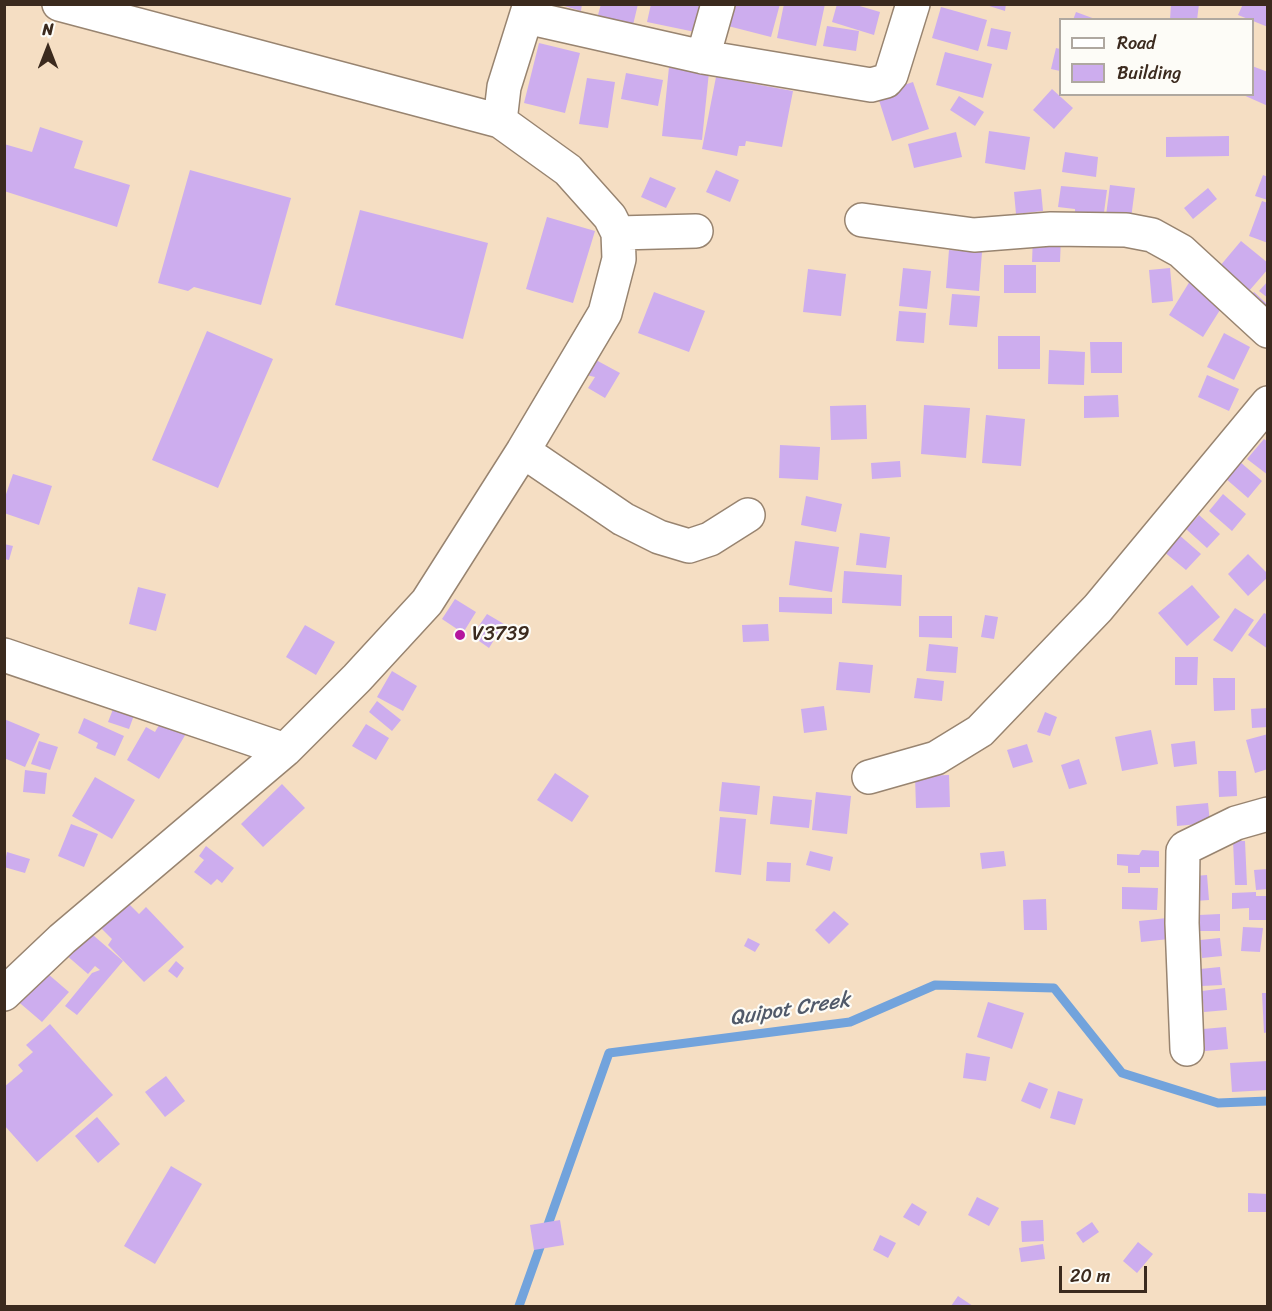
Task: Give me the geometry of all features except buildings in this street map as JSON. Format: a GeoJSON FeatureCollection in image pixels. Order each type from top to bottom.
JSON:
{"type":"FeatureCollection","features":[{"type":"Feature","properties":{"kind":"street"},"geometry":{"type":"LineString","coordinates":[[4,994],[62,939],[285,750],[357,678],[427,602],[605,313],[619,259],[618,233],[610,217],[568,170],[500,121],[58,4]]}},
{"type":"Feature","properties":{"kind":"street"},"geometry":{"type":"LineString","coordinates":[[703,57],[718,4]]}},
{"type":"Feature","properties":{"kind":"street"},"geometry":{"type":"LineString","coordinates":[[500,121],[504,87],[528,11],[703,57],[879,85],[891,75],[913,4]]}},
{"type":"Feature","properties":{"kind":"street"},"geometry":{"type":"LineString","coordinates":[[862,220],[974,235],[1051,229],[1126,230],[1152,235],[1181,251],[1268,332]]}},
{"type":"Feature","properties":{"kind":"street"},"geometry":{"type":"LineString","coordinates":[[618,233],[696,231]]}},
{"type":"Feature","properties":{"kind":"street"},"geometry":{"type":"LineString","coordinates":[[869,777],[936,758],[980,731],[1098,608],[1268,403]]}},
{"type":"Feature","properties":{"kind":"street"},"geometry":{"type":"LineString","coordinates":[[522,451],[623,519],[659,537],[689,546],[710,539],[748,514]]}},
{"type":"Feature","properties":{"kind":"street"},"geometry":{"type":"LineString","coordinates":[[4,655],[285,750]]}},
{"type":"Feature","properties":{"kind":"street"},"geometry":{"type":"LineString","coordinates":[[1187,1049],[1182,923],[1183,851],[1236,823],[1268,813]]}},
{"type":"Feature","properties":{"kind":"waterway","name":"Quipot Creek"},"geometry":{"type":"LineString","coordinates":[[519,1306],[609,1053],[850,1022],[935,985],[1054,988],[1122,1073],[1218,1103],[1268,1101]]}},
{"type":"Feature","properties":{"kind":"place","name":"V3739"},"geometry":{"type":"Point","coordinates":[460,635]}}]}
